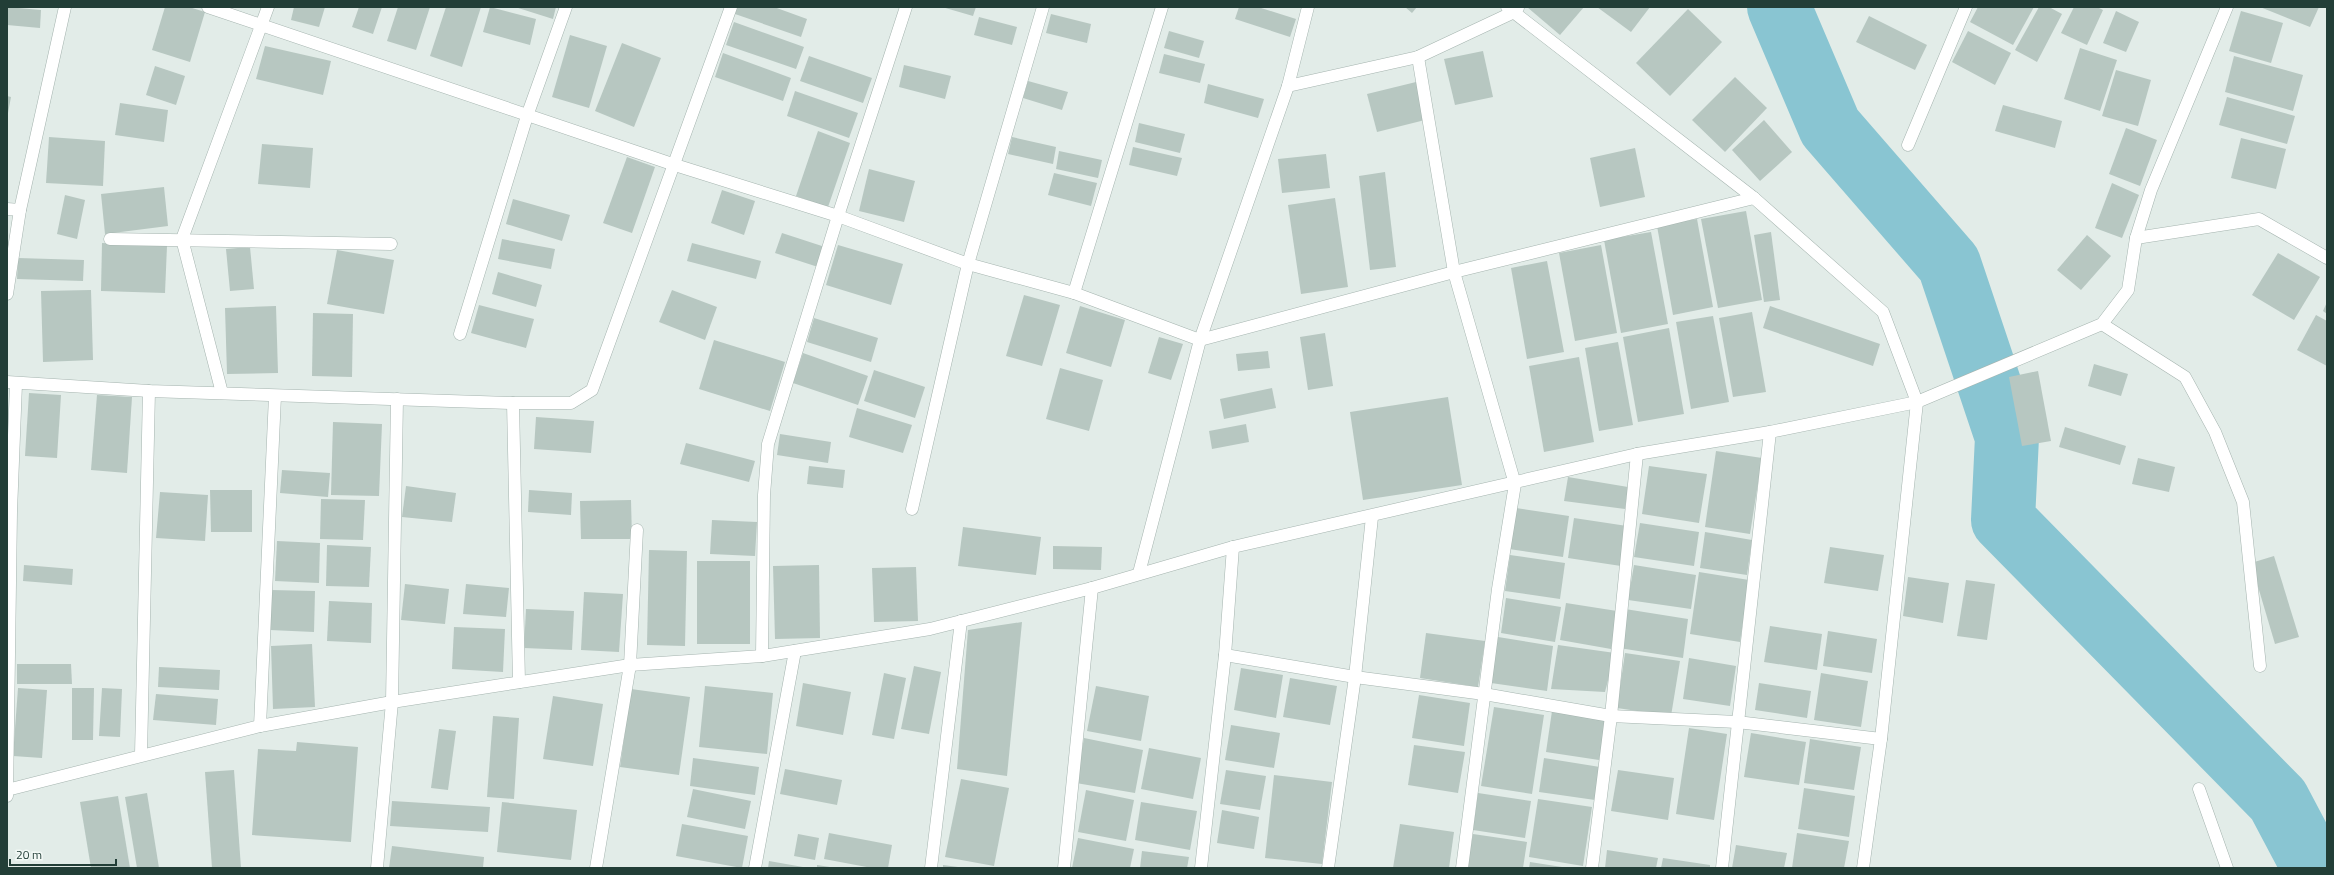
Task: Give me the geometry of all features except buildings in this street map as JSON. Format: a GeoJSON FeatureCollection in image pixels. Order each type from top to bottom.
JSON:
{"type":"FeatureCollection","features":[{"type":"Feature","properties":{"kind":"street"},"geometry":{"type":"LineString","coordinates":[[7,294],[20,210],[65,7]]}},
{"type":"Feature","properties":{"kind":"street"},"geometry":{"type":"LineString","coordinates":[[208,7],[262,24],[527,116],[675,165],[838,216],[968,264],[1074,293],[1200,340],[1454,272],[1754,198]]}},
{"type":"Feature","properties":{"kind":"street"},"geometry":{"type":"LineString","coordinates":[[222,393],[182,239],[268,7]]}},
{"type":"Feature","properties":{"kind":"street"},"geometry":{"type":"LineString","coordinates":[[460,334],[527,116],[566,7]]}},
{"type":"Feature","properties":{"kind":"street"},"geometry":{"type":"LineString","coordinates":[[731,7],[675,165],[592,390],[571,403],[513,403],[222,393],[149,392],[12,383],[12,512],[7,792],[141,755],[260,726],[392,702],[630,665],[762,656],[961,621],[1092,588],[1233,547],[1372,517],[1637,454],[1770,432],[1916,402],[2042,351],[2102,324],[2128,290],[2136,238],[2151,190],[2227,7]]}},
{"type":"Feature","properties":{"kind":"street"},"geometry":{"type":"LineString","coordinates":[[762,656],[764,495],[768,444],[838,216],[906,7]]}},
{"type":"Feature","properties":{"kind":"street"},"geometry":{"type":"LineString","coordinates":[[912,509],[968,264],[1043,7]]}},
{"type":"Feature","properties":{"kind":"street"},"geometry":{"type":"LineString","coordinates":[[1074,293],[1162,7]]}},
{"type":"Feature","properties":{"kind":"street"},"geometry":{"type":"LineString","coordinates":[[1139,574],[1200,340],[1288,86],[1308,7]]}},
{"type":"Feature","properties":{"kind":"street"},"geometry":{"type":"LineString","coordinates":[[1908,145],[1966,7]]}},
{"type":"Feature","properties":{"kind":"street"},"geometry":{"type":"LineString","coordinates":[[1288,86],[1418,57],[1513,9],[1754,198],[1883,312],[1916,402],[1881,739],[1863,868]]}},
{"type":"Feature","properties":{"kind":"street"},"geometry":{"type":"LineString","coordinates":[[1418,57],[1454,272],[1515,484],[1484,694],[1462,868]]}},
{"type":"Feature","properties":{"kind":"street"},"geometry":{"type":"LineString","coordinates":[[7,209],[20,210]]}},
{"type":"Feature","properties":{"kind":"street"},"geometry":{"type":"LineString","coordinates":[[2136,238],[2259,220],[2327,258]]}},
{"type":"Feature","properties":{"kind":"street"},"geometry":{"type":"LineString","coordinates":[[110,239],[182,239],[391,244]]}},
{"type":"Feature","properties":{"kind":"street"},"geometry":{"type":"LineString","coordinates":[[2102,324],[2185,377],[2215,432],[2243,502],[2260,666]]}},
{"type":"Feature","properties":{"kind":"street"},"geometry":{"type":"LineString","coordinates":[[141,755],[149,392]]}},
{"type":"Feature","properties":{"kind":"street"},"geometry":{"type":"LineString","coordinates":[[260,726],[275,396]]}},
{"type":"Feature","properties":{"kind":"street"},"geometry":{"type":"LineString","coordinates":[[377,868],[392,702],[397,399]]}},
{"type":"Feature","properties":{"kind":"street"},"geometry":{"type":"LineString","coordinates":[[513,403],[518,682]]}},
{"type":"Feature","properties":{"kind":"street"},"geometry":{"type":"LineString","coordinates":[[1722,868],[1770,432]]}},
{"type":"Feature","properties":{"kind":"street"},"geometry":{"type":"LineString","coordinates":[[1592,868],[1611,716],[1637,454]]}},
{"type":"Feature","properties":{"kind":"street"},"geometry":{"type":"LineString","coordinates":[[1328,868],[1355,677],[1372,517]]}},
{"type":"Feature","properties":{"kind":"street"},"geometry":{"type":"LineString","coordinates":[[596,868],[630,665],[637,530]]}},
{"type":"Feature","properties":{"kind":"street"},"geometry":{"type":"LineString","coordinates":[[1201,868],[1225,655],[1233,547]]}},
{"type":"Feature","properties":{"kind":"street"},"geometry":{"type":"LineString","coordinates":[[1064,868],[1092,588]]}},
{"type":"Feature","properties":{"kind":"street"},"geometry":{"type":"LineString","coordinates":[[931,868],[961,621]]}},
{"type":"Feature","properties":{"kind":"street"},"geometry":{"type":"LineString","coordinates":[[755,868],[795,651]]}},
{"type":"Feature","properties":{"kind":"street"},"geometry":{"type":"LineString","coordinates":[[1225,655],[1355,677],[1484,694],[1611,716],[1738,722],[1881,739]]}},
{"type":"Feature","properties":{"kind":"street"},"geometry":{"type":"LineString","coordinates":[[2198,789],[2227,868]]}},
{"type":"Feature","properties":{"kind":"waterway"},"geometry":{"type":"LineString","coordinates":[[1779,7],[1830,127],[1949,264],[2007,437],[2003,520],[2278,800],[2314,868]]}}]}
